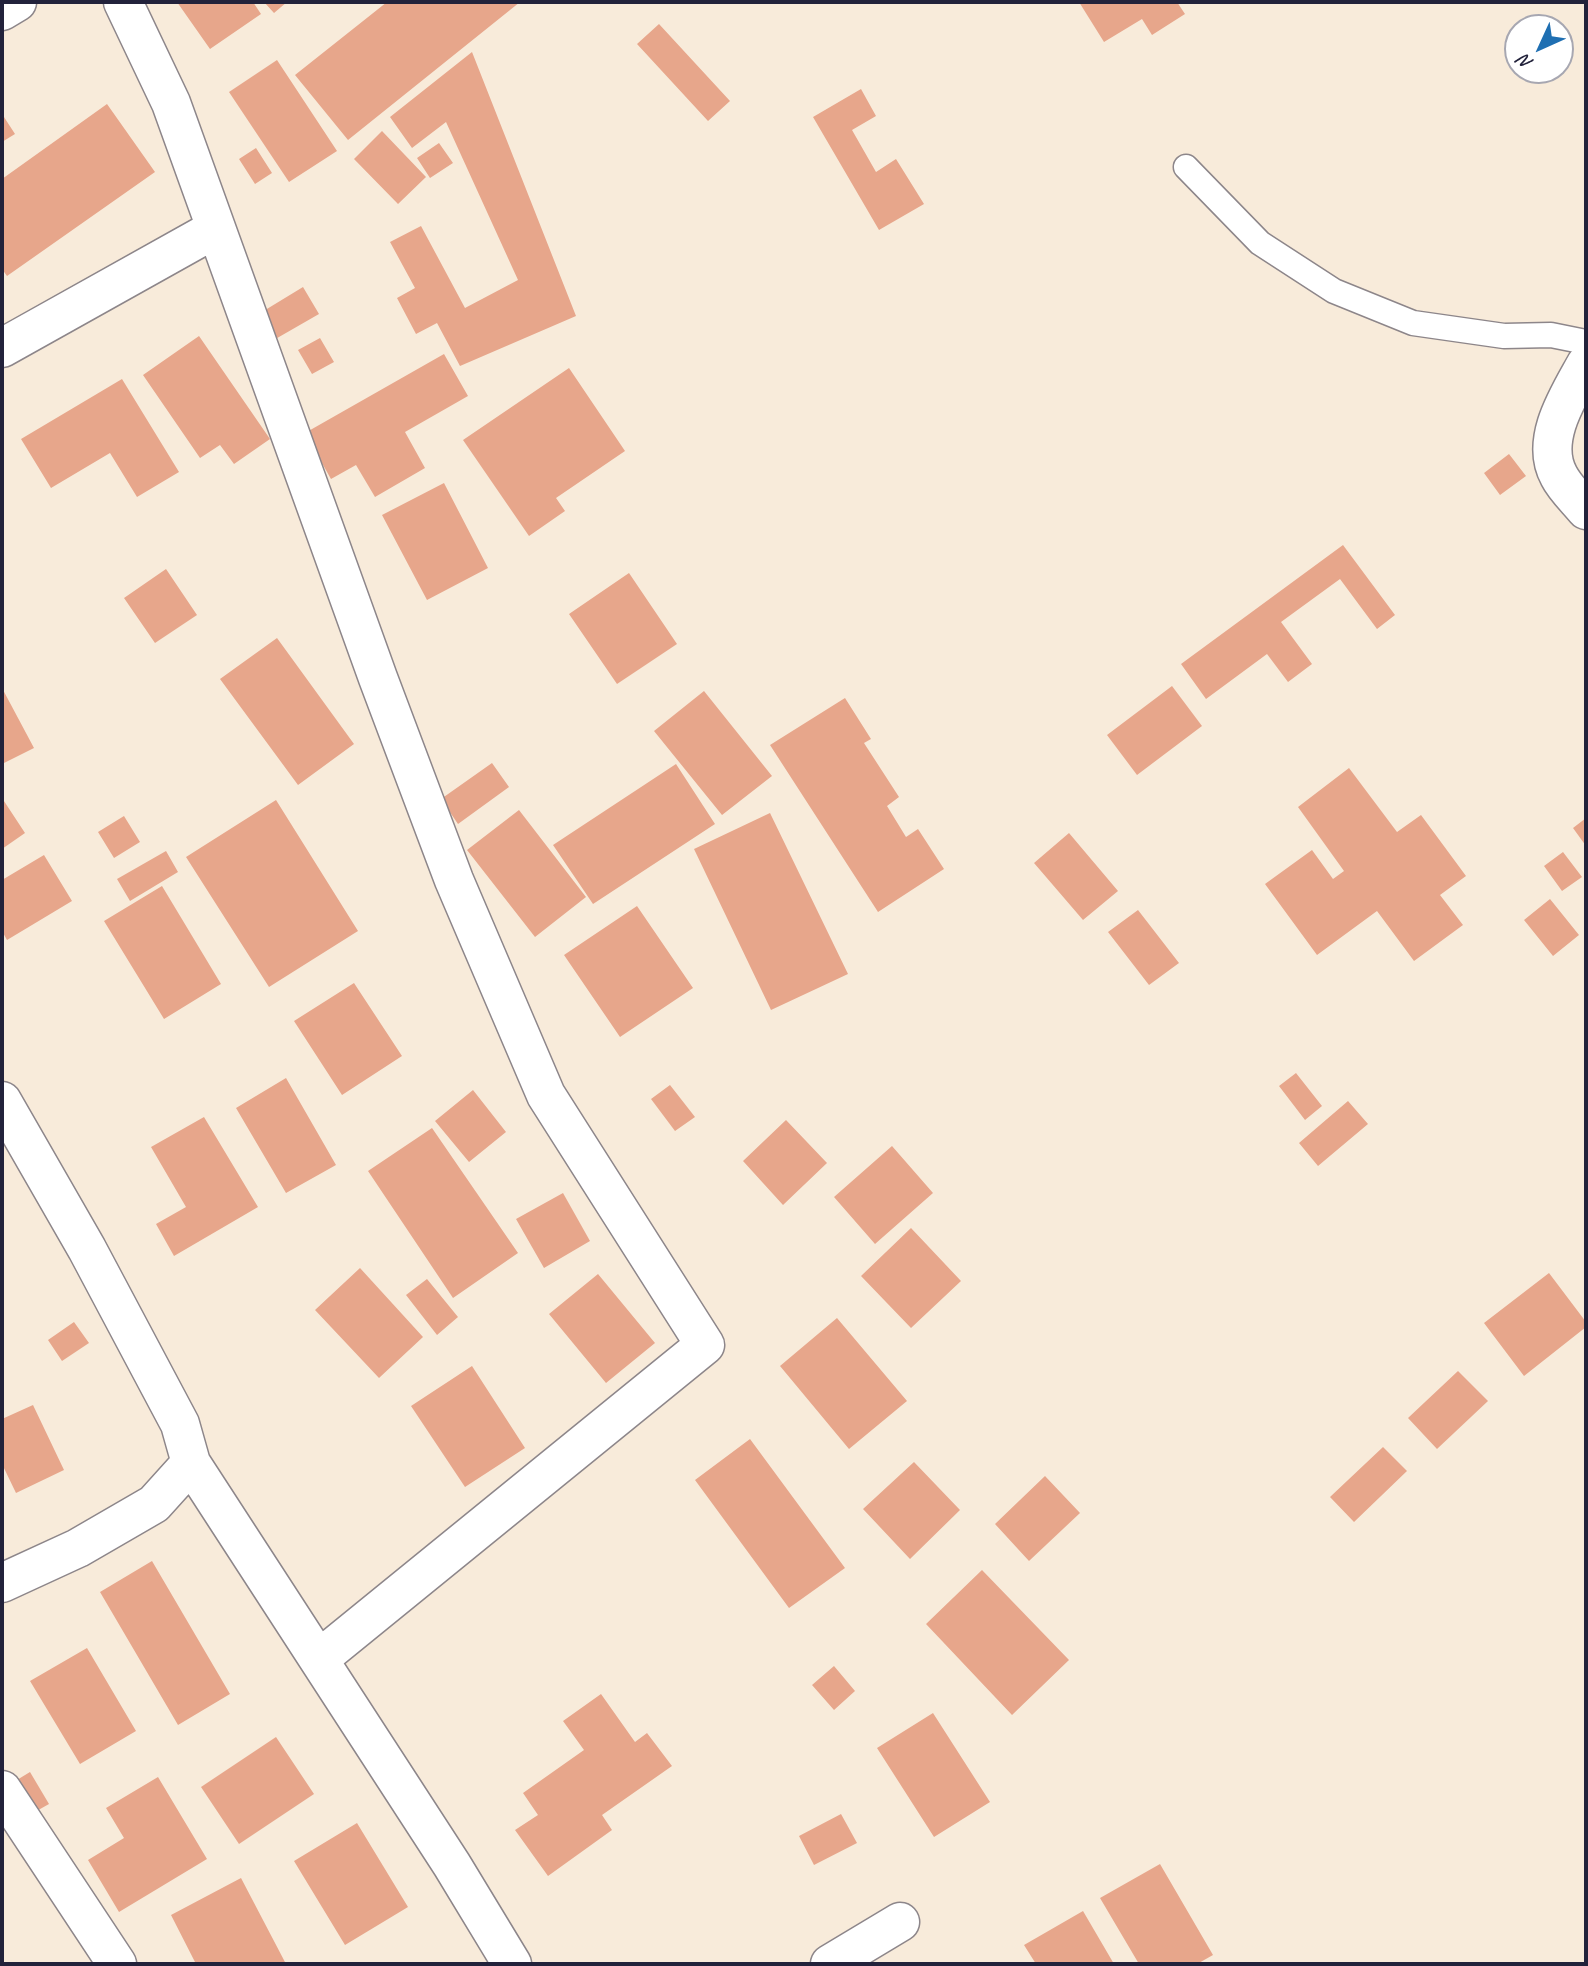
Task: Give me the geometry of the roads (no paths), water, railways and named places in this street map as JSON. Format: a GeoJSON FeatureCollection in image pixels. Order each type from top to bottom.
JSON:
{"type":"FeatureCollection","features":[{"type":"Feature","properties":{"kind":"street"},"geometry":{"type":"LineString","coordinates":[[2,11],[17,2]]}},
{"type":"Feature","properties":{"kind":"street"},"geometry":{"type":"LineString","coordinates":[[123,2],[171,103],[378,678],[454,880],[546,1095],[705,1345],[318,1659]]}},
{"type":"Feature","properties":{"kind":"street"},"geometry":{"type":"LineString","coordinates":[[2,348],[215,229]]}},
{"type":"Feature","properties":{"kind":"street"},"geometry":{"type":"LineString","coordinates":[[1586,364],[1569,395],[1555,430],[1551,456],[1559,476],[1586,510]]}},
{"type":"Feature","properties":{"kind":"street"},"geometry":{"type":"LineString","coordinates":[[2,1101],[87,1249],[180,1423],[191,1463],[452,1865],[512,1964]]}},
{"type":"Feature","properties":{"kind":"street"},"geometry":{"type":"LineString","coordinates":[[2,1583],[78,1548],[154,1504],[191,1463]]}},
{"type":"Feature","properties":{"kind":"street"},"geometry":{"type":"LineString","coordinates":[[2,1790],[117,1964]]}},
{"type":"Feature","properties":{"kind":"street"},"geometry":{"type":"LineString","coordinates":[[830,1964],[900,1922]]}},
{"type":"Feature","properties":{"kind":"lane"},"geometry":{"type":"LineString","coordinates":[[1185,167],[1260,243],[1334,291],[1413,323],[1504,336],[1551,335],[1586,342]]}}]}
